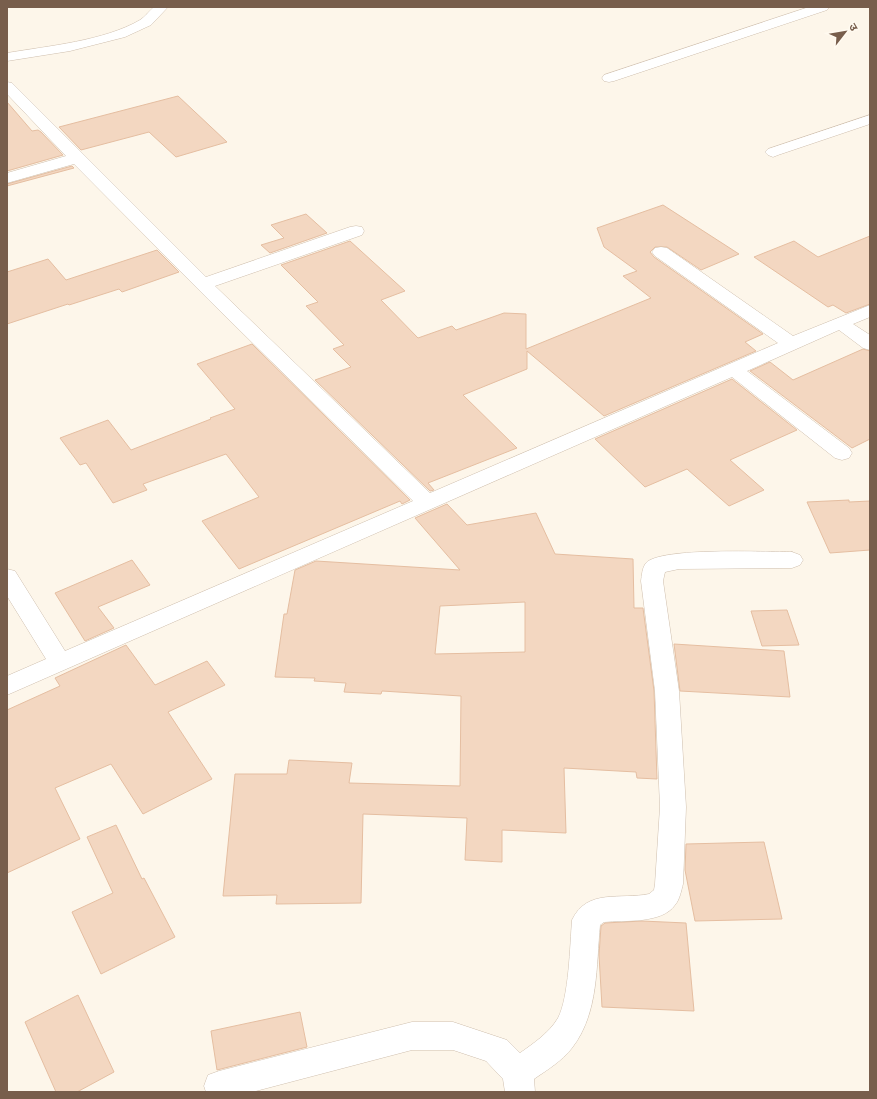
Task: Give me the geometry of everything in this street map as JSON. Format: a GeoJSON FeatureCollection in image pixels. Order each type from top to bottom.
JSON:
{"type":"FeatureCollection","features":[{"type":"Feature","properties":{"kind":"street"},"geometry":{"type":"LineString","coordinates":[[7,57],[63,49],[120,34],[146,22],[161,7]]}},
{"type":"Feature","properties":{"kind":"street"},"geometry":{"type":"LineString","coordinates":[[610,78],[822,7]]}},
{"type":"Feature","properties":{"kind":"street"},"geometry":{"type":"LineString","coordinates":[[7,86],[15,106],[78,158],[130,214],[204,284],[427,502]]}},
{"type":"Feature","properties":{"kind":"street"},"geometry":{"type":"LineString","coordinates":[[773,152],[870,119]]}},
{"type":"Feature","properties":{"kind":"street"},"geometry":{"type":"LineString","coordinates":[[7,178],[78,158]]}},
{"type":"Feature","properties":{"kind":"street"},"geometry":{"type":"LineString","coordinates":[[204,284],[356,231]]}},
{"type":"Feature","properties":{"kind":"street"},"geometry":{"type":"LineString","coordinates":[[661,252],[792,344]]}},
{"type":"Feature","properties":{"kind":"street"},"geometry":{"type":"LineString","coordinates":[[7,686],[870,310]]}},
{"type":"Feature","properties":{"kind":"street"},"geometry":{"type":"LineString","coordinates":[[840,323],[870,344]]}},
{"type":"Feature","properties":{"kind":"street"},"geometry":{"type":"LineString","coordinates":[[734,370],[842,452]]}},
{"type":"Feature","properties":{"kind":"street"},"geometry":{"type":"LineString","coordinates":[[220,1086],[412,1036],[453,1036],[496,1050],[519,1082],[561,1038],[573,1018],[580,994],[586,920],[594,912],[609,907],[643,908],[656,905],[666,896],[669,884],[673,807],[667,692],[652,581],[654,568],[665,563],[679,561],[792,560]]}},
{"type":"Feature","properties":{"kind":"street"},"geometry":{"type":"LineString","coordinates":[[7,577],[60,662]]}},
{"type":"Feature","properties":{"kind":"building"},"geometry":{"type":"Polygon","coordinates":[[[178,96],[227,142],[176,157],[149,132],[81,150],[59,127],[178,96]]]}},
{"type":"Feature","properties":{"kind":"building"},"geometry":{"type":"Polygon","coordinates":[[[7,102],[32,131],[38,130],[41,132],[63,155],[7,171],[7,102]]]}},
{"type":"Feature","properties":{"kind":"building"},"geometry":{"type":"Polygon","coordinates":[[[72,166],[74,168],[7,186],[7,184],[72,166]]]}},
{"type":"Feature","properties":{"kind":"building"},"geometry":{"type":"Polygon","coordinates":[[[663,205],[739,254],[701,270],[667,247],[655,247],[650,252],[654,257],[763,334],[745,342],[756,351],[604,416],[527,351],[527,369],[463,395],[517,448],[428,483],[434,490],[430,491],[315,380],[351,367],[333,349],[344,345],[306,306],[318,302],[281,265],[350,241],[405,291],[381,300],[418,338],[452,326],[456,330],[504,313],[526,314],[526,349],[651,298],[623,276],[637,271],[604,247],[597,228],[663,205]]]}},
{"type":"Feature","properties":{"kind":"building"},"geometry":{"type":"Polygon","coordinates":[[[306,214],[327,233],[270,253],[261,245],[284,238],[271,225],[306,214]]]}},
{"type":"Feature","properties":{"kind":"building"},"geometry":{"type":"Polygon","coordinates":[[[870,236],[870,304],[846,313],[833,305],[828,307],[754,257],[794,241],[818,257],[870,236]]]}},
{"type":"Feature","properties":{"kind":"building"},"geometry":{"type":"Polygon","coordinates":[[[157,250],[179,272],[122,292],[119,289],[7,324],[7,272],[48,259],[66,280],[157,250]]]}},
{"type":"Feature","properties":{"kind":"building"},"geometry":{"type":"Polygon","coordinates":[[[252,344],[410,500],[402,504],[400,501],[239,569],[202,521],[259,497],[226,454],[143,484],[147,490],[113,503],[86,463],[80,465],[60,438],[108,420],[131,450],[235,409],[197,364],[252,344]]]}},
{"type":"Feature","properties":{"kind":"building"},"geometry":{"type":"Polygon","coordinates":[[[863,349],[870,351],[870,439],[852,448],[750,371],[770,362],[793,380],[863,349]]]}},
{"type":"Feature","properties":{"kind":"building"},"geometry":{"type":"Polygon","coordinates":[[[732,379],[797,430],[730,460],[764,490],[729,506],[687,469],[645,487],[595,439],[732,379]]]}},
{"type":"Feature","properties":{"kind":"building"},"geometry":{"type":"Polygon","coordinates":[[[849,500],[849,502],[870,501],[870,550],[830,553],[807,502],[849,500]]]}},
{"type":"Feature","properties":{"kind":"building"},"geometry":{"type":"Polygon","coordinates":[[[447,504],[467,525],[536,513],[555,554],[633,559],[634,608],[643,608],[654,691],[657,779],[637,778],[636,772],[564,768],[566,833],[502,830],[502,862],[465,860],[467,818],[363,814],[361,903],[276,904],[277,895],[223,896],[235,774],[287,774],[289,760],[352,763],[349,783],[460,786],[461,696],[382,691],[381,694],[344,692],[346,683],[314,681],[315,678],[275,677],[284,614],[287,614],[295,570],[316,561],[460,570],[415,518],[447,504]],[[525,602],[440,606],[435,654],[525,652],[525,602]]]}},
{"type":"Feature","properties":{"kind":"building"},"geometry":{"type":"Polygon","coordinates":[[[132,560],[150,585],[98,607],[114,628],[85,641],[55,593],[132,560]]]}},
{"type":"Feature","properties":{"kind":"building"},"geometry":{"type":"Polygon","coordinates":[[[787,610],[799,645],[762,646],[751,611],[787,610]]]}},
{"type":"Feature","properties":{"kind":"building"},"geometry":{"type":"Polygon","coordinates":[[[674,644],[784,651],[790,697],[680,691],[674,644]]]}},
{"type":"Feature","properties":{"kind":"building"},"geometry":{"type":"Polygon","coordinates":[[[126,645],[155,685],[207,661],[225,685],[168,712],[212,779],[143,814],[111,764],[55,788],[80,839],[7,873],[7,710],[60,686],[55,678],[126,645]]]}},
{"type":"Feature","properties":{"kind":"building"},"geometry":{"type":"Polygon","coordinates":[[[116,825],[142,879],[144,878],[175,937],[101,974],[72,912],[113,893],[87,837],[116,825]]]}},
{"type":"Feature","properties":{"kind":"building"},"geometry":{"type":"Polygon","coordinates":[[[764,842],[782,919],[695,921],[685,870],[686,844],[764,842]]]}},
{"type":"Feature","properties":{"kind":"building"},"geometry":{"type":"Polygon","coordinates":[[[642,921],[686,923],[694,1011],[602,1007],[599,955],[601,926],[605,923],[642,921]]]}},
{"type":"Feature","properties":{"kind":"building"},"geometry":{"type":"Polygon","coordinates":[[[78,995],[114,1072],[77,1092],[56,1092],[25,1022],[78,995]]]}},
{"type":"Feature","properties":{"kind":"building"},"geometry":{"type":"Polygon","coordinates":[[[300,1012],[307,1047],[217,1070],[211,1031],[300,1012]]]}}]}
